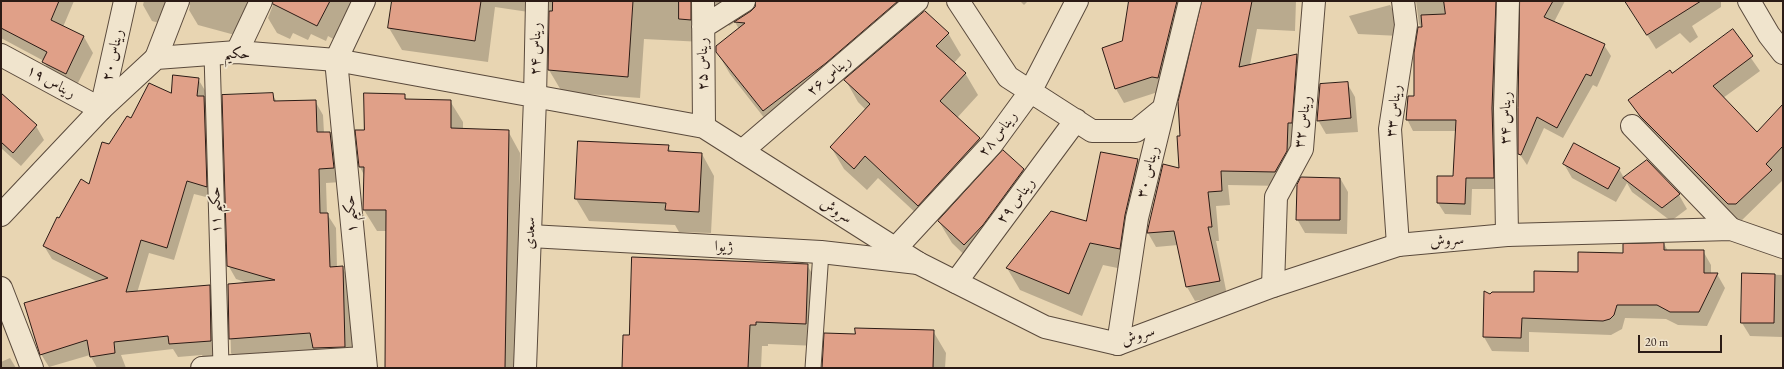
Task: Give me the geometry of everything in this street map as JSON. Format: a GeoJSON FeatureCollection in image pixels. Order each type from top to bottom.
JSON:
{"type":"FeatureCollection","features":[{"type":"Feature","properties":{"kind":"street","name":"ریناس ۲۰"},"geometry":{"type":"LineString","coordinates":[[101,109],[125,1]]}},
{"type":"Feature","properties":{"kind":"street"},"geometry":{"type":"LineString","coordinates":[[1,215],[101,109],[156,58],[178,1]]}},
{"type":"Feature","properties":{"kind":"street"},"geometry":{"type":"LineString","coordinates":[[237,52],[261,1]]}},
{"type":"Feature","properties":{"kind":"street"},"geometry":{"type":"LineString","coordinates":[[336,60],[364,1]]}},
{"type":"Feature","properties":{"kind":"street","name":"ریناس ۲۴"},"geometry":{"type":"LineString","coordinates":[[535,98],[537,1]]}},
{"type":"Feature","properties":{"kind":"street","name":"ریناس ۲۵"},"geometry":{"type":"LineString","coordinates":[[703,1],[704,128]]}},
{"type":"Feature","properties":{"kind":"street"},"geometry":{"type":"LineString","coordinates":[[703,28],[744,1]]}},
{"type":"Feature","properties":{"kind":"street","name":"ریناس ۲۶"},"geometry":{"type":"LineString","coordinates":[[742,151],[917,1]]}},
{"type":"Feature","properties":{"kind":"street"},"geometry":{"type":"LineString","coordinates":[[958,1],[1008,78],[1092,131],[1136,131],[1163,109]]}},
{"type":"Feature","properties":{"kind":"street","name":"ریناس ۲۸"},"geometry":{"type":"LineString","coordinates":[[895,249],[992,144],[1030,92],[1077,1]]}},
{"type":"Feature","properties":{"kind":"street","name":"ریناس ۳۰"},"geometry":{"type":"LineString","coordinates":[[1118,344],[1137,218],[1190,1]]}},
{"type":"Feature","properties":{"kind":"street","name":"ریناس ۳۲"},"geometry":{"type":"LineString","coordinates":[[1273,286],[1276,197],[1302,149],[1314,1]]}},
{"type":"Feature","properties":{"kind":"street","name":"ریناس ۳۳"},"geometry":{"type":"LineString","coordinates":[[1398,245],[1390,129],[1406,25],[1403,1]]}},
{"type":"Feature","properties":{"kind":"street","name":"ریناس ۳۴"},"geometry":{"type":"LineString","coordinates":[[1507,235],[1505,108],[1508,1]]}},
{"type":"Feature","properties":{"kind":"street"},"geometry":{"type":"LineString","coordinates":[[1749,1],[1769,35],[1783,52]]}},
{"type":"Feature","properties":{"kind":"street","name":"حکیم"},"geometry":{"type":"LineString","coordinates":[[156,58],[237,52],[336,60],[535,98]]}},
{"type":"Feature","properties":{"kind":"street","name":"ریناس ۱۹"},"geometry":{"type":"LineString","coordinates":[[1,55],[101,109]]}},
{"type":"Feature","properties":{"kind":"street","name":"حکیم ۱"},"geometry":{"type":"LineString","coordinates":[[336,60],[365,363]]}},
{"type":"Feature","properties":{"kind":"street","name":"سروش"},"geometry":{"type":"LineString","coordinates":[[535,98],[704,128],[918,263],[1045,327],[1118,344],[1273,286],[1398,245],[1507,235],[1731,229],[1783,247]]}},
{"type":"Feature","properties":{"kind":"street","name":"سعدی"},"geometry":{"type":"LineString","coordinates":[[525,368],[535,98]]}},
{"type":"Feature","properties":{"kind":"street","name":"ریناس ۲۹"},"geometry":{"type":"LineString","coordinates":[[956,282],[1076,120]]}},
{"type":"Feature","properties":{"kind":"street"},"geometry":{"type":"LineString","coordinates":[[1632,126],[1731,229]]}},
{"type":"Feature","properties":{"kind":"street","name":"ژیوا"},"geometry":{"type":"LineString","coordinates":[[530,236],[821,252],[918,263]]}},
{"type":"Feature","properties":{"kind":"street"},"geometry":{"type":"LineString","coordinates":[[1,288],[32,368]]}},
{"type":"Feature","properties":{"kind":"street"},"geometry":{"type":"LineString","coordinates":[[211,367],[365,363]]}},
{"type":"Feature","properties":{"kind":"lane","name":"حکیم ۱۱"},"geometry":{"type":"LineString","coordinates":[[211,367],[212,54]]}},
{"type":"Feature","properties":{"kind":"lane"},"geometry":{"type":"LineString","coordinates":[[813,368],[821,252]]}},
{"type":"Feature","properties":{"kind":"building"},"geometry":{"type":"Polygon","coordinates":[[[1,1],[59,1],[51,20],[84,36],[66,74],[42,62],[47,52],[1,28],[1,1]]]}},
{"type":"Feature","properties":{"kind":"building"},"geometry":{"type":"Polygon","coordinates":[[[273,1],[330,1],[317,26],[273,4],[273,1]]]}},
{"type":"Feature","properties":{"kind":"building"},"geometry":{"type":"Polygon","coordinates":[[[392,1],[481,1],[475,41],[388,28],[392,1]]]}},
{"type":"Feature","properties":{"kind":"building"},"geometry":{"type":"Polygon","coordinates":[[[553,1],[633,1],[628,77],[548,70],[549,11],[552,11],[553,1]]]}},
{"type":"Feature","properties":{"kind":"building"},"geometry":{"type":"Polygon","coordinates":[[[679,1],[691,1],[691,20],[679,19],[679,1]]]}},
{"type":"Feature","properties":{"kind":"building"},"geometry":{"type":"Polygon","coordinates":[[[756,1],[898,1],[826,63],[763,111],[716,52],[716,46],[745,23],[734,22],[751,11],[755,7],[756,1]]]}},
{"type":"Feature","properties":{"kind":"building"},"geometry":{"type":"Polygon","coordinates":[[[1129,1],[1177,1],[1158,78],[1152,77],[1115,89],[1102,48],[1122,41],[1129,1]]]}},
{"type":"Feature","properties":{"kind":"building"},"geometry":{"type":"Polygon","coordinates":[[[1202,1],[1252,1],[1239,67],[1297,54],[1292,123],[1288,123],[1287,151],[1275,172],[1221,171],[1222,191],[1208,192],[1212,227],[1208,227],[1220,281],[1186,287],[1174,231],[1147,233],[1163,164],[1179,168],[1177,136],[1180,136],[1178,102],[1202,1]]]}},
{"type":"Feature","properties":{"kind":"building"},"geometry":{"type":"Polygon","coordinates":[[[1444,1],[1496,1],[1492,108],[1494,178],[1466,178],[1465,204],[1437,203],[1437,176],[1453,176],[1456,120],[1406,120],[1408,96],[1414,96],[1414,53],[1418,27],[1422,27],[1421,15],[1445,14],[1444,1]]]}},
{"type":"Feature","properties":{"kind":"building"},"geometry":{"type":"Polygon","coordinates":[[[1520,1],[1553,1],[1544,17],[1605,44],[1591,76],[1586,74],[1557,128],[1537,117],[1521,155],[1518,154],[1520,1]]]}},
{"type":"Feature","properties":{"kind":"building"},"geometry":{"type":"Polygon","coordinates":[[[1625,1],[1701,1],[1647,35],[1625,1]]]}},
{"type":"Feature","properties":{"kind":"building"},"geometry":{"type":"Polygon","coordinates":[[[925,11],[949,33],[936,46],[966,73],[940,101],[980,138],[918,206],[865,156],[854,169],[830,147],[870,104],[844,80],[925,11]]]}},
{"type":"Feature","properties":{"kind":"building"},"geometry":{"type":"Polygon","coordinates":[[[1733,29],[1753,56],[1713,86],[1757,132],[1783,104],[1783,146],[1766,164],[1772,170],[1736,204],[1728,204],[1640,116],[1628,100],[1670,70],[1672,73],[1733,29]]]}},
{"type":"Feature","properties":{"kind":"building"},"geometry":{"type":"Polygon","coordinates":[[[173,75],[199,78],[197,96],[204,96],[207,187],[187,181],[167,248],[141,240],[126,292],[210,285],[211,341],[169,344],[168,336],[114,342],[115,353],[90,357],[87,340],[40,355],[24,303],[108,278],[43,246],[57,217],[59,218],[81,179],[89,184],[102,142],[109,144],[127,116],[131,118],[149,83],[171,93],[173,75]]]}},
{"type":"Feature","properties":{"kind":"building"},"geometry":{"type":"Polygon","coordinates":[[[1348,82],[1351,118],[1317,121],[1320,84],[1348,82]]]}},
{"type":"Feature","properties":{"kind":"building"},"geometry":{"type":"Polygon","coordinates":[[[1,93],[37,125],[13,153],[1,142],[1,93]]]}},
{"type":"Feature","properties":{"kind":"building"},"geometry":{"type":"Polygon","coordinates":[[[273,93],[274,101],[316,100],[317,132],[330,132],[334,168],[319,169],[320,213],[328,213],[330,267],[343,266],[345,347],[313,348],[310,333],[229,339],[228,284],[275,280],[227,266],[222,95],[273,93]]]}},
{"type":"Feature","properties":{"kind":"building"},"geometry":{"type":"Polygon","coordinates":[[[364,93],[405,94],[405,99],[451,100],[451,128],[509,130],[505,368],[385,368],[386,210],[363,210],[364,167],[359,167],[355,130],[364,130],[364,93]]]}},
{"type":"Feature","properties":{"kind":"building"},"geometry":{"type":"Polygon","coordinates":[[[578,141],[669,145],[668,151],[702,153],[699,212],[665,210],[666,203],[575,199],[578,141]]]}},
{"type":"Feature","properties":{"kind":"building"},"geometry":{"type":"Polygon","coordinates":[[[1574,143],[1620,168],[1608,189],[1563,164],[1574,143]]]}},
{"type":"Feature","properties":{"kind":"building"},"geometry":{"type":"Polygon","coordinates":[[[1003,150],[1024,169],[983,225],[964,245],[938,221],[1003,150]]]}},
{"type":"Feature","properties":{"kind":"building"},"geometry":{"type":"Polygon","coordinates":[[[1101,152],[1138,159],[1125,215],[1120,249],[1090,243],[1069,294],[1006,268],[1051,211],[1086,221],[1101,152]]]}},
{"type":"Feature","properties":{"kind":"building"},"geometry":{"type":"Polygon","coordinates":[[[1647,160],[1680,194],[1662,208],[1623,178],[1647,160]]]}},
{"type":"Feature","properties":{"kind":"building"},"geometry":{"type":"Polygon","coordinates":[[[1301,177],[1340,178],[1340,220],[1296,220],[1297,185],[1301,177]]]}},
{"type":"Feature","properties":{"kind":"building"},"geometry":{"type":"Polygon","coordinates":[[[1664,243],[1664,250],[1704,250],[1704,273],[1718,273],[1699,312],[1670,312],[1657,305],[1617,305],[1614,315],[1610,319],[1603,321],[1522,318],[1521,338],[1483,337],[1484,291],[1490,294],[1492,292],[1534,292],[1534,271],[1578,272],[1578,252],[1623,253],[1623,244],[1664,243]]]}},
{"type":"Feature","properties":{"kind":"building"},"geometry":{"type":"Polygon","coordinates":[[[632,257],[808,264],[806,324],[756,322],[756,325],[750,325],[748,368],[622,368],[623,335],[629,335],[632,257]]]}},
{"type":"Feature","properties":{"kind":"building"},"geometry":{"type":"Polygon","coordinates":[[[1742,273],[1775,274],[1774,323],[1741,323],[1742,273]]]}},
{"type":"Feature","properties":{"kind":"building"},"geometry":{"type":"Polygon","coordinates":[[[855,328],[934,330],[933,368],[822,368],[824,333],[855,334],[855,328]]]}}]}
